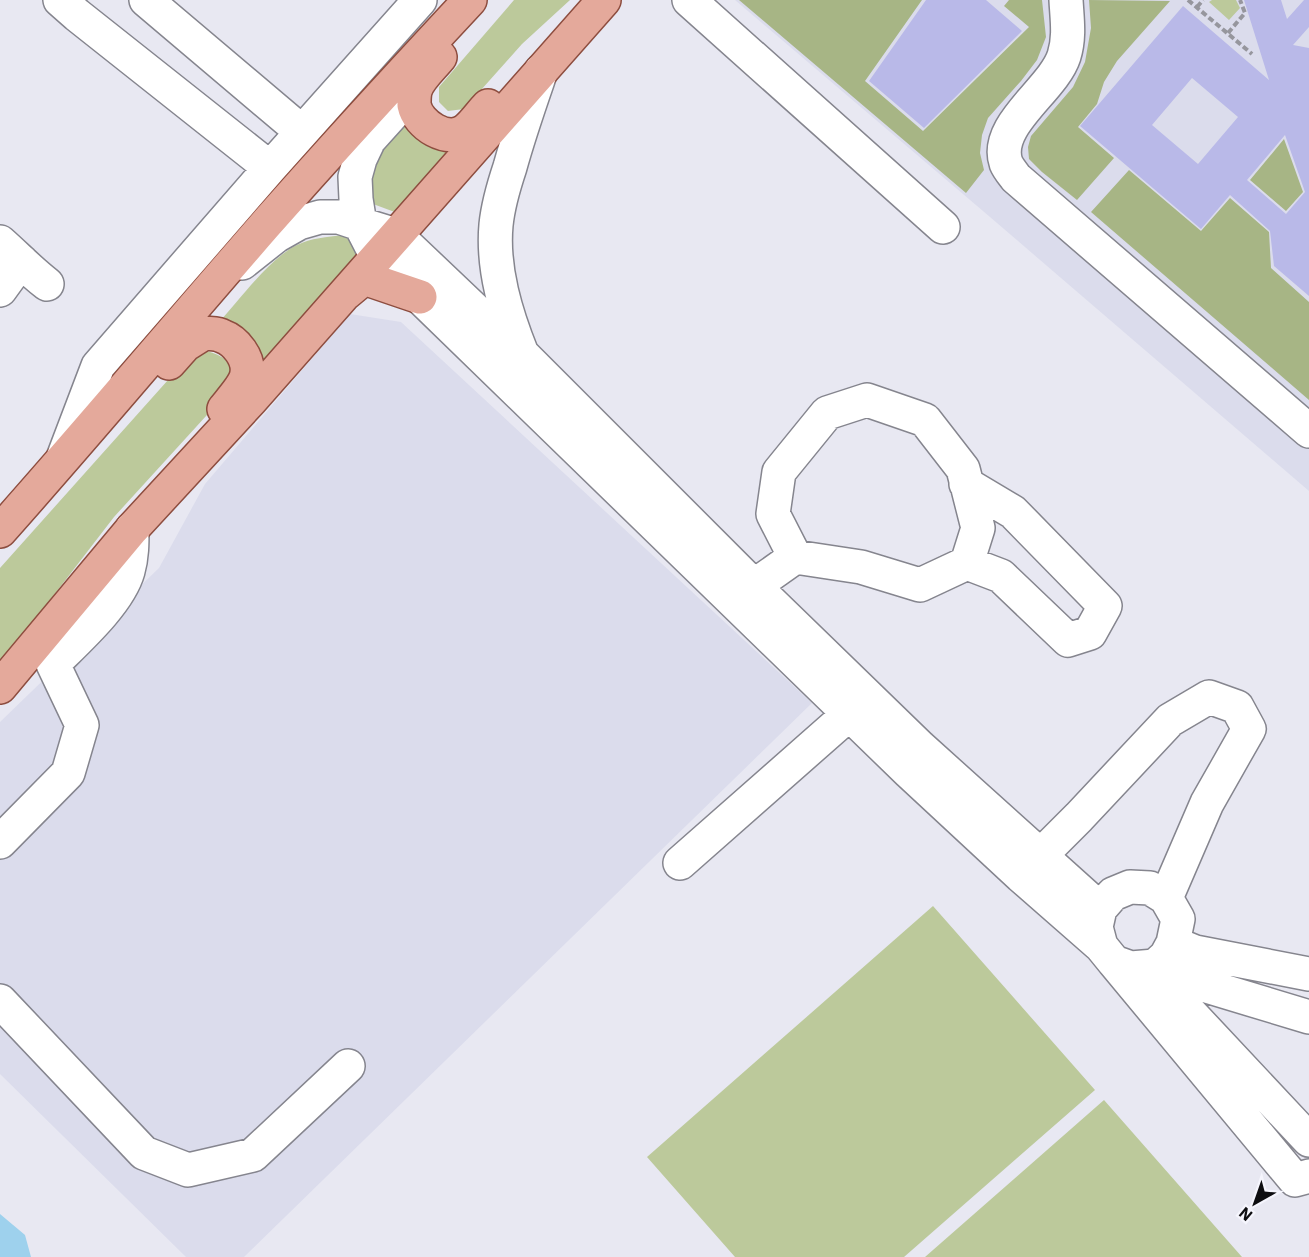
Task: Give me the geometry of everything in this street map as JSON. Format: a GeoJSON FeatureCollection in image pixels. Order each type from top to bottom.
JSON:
{"type":"FeatureCollection","features":[{"type":"Feature","properties":{"kind":"main road"},"geometry":{"type":"LineString","coordinates":[[0,531],[298,189],[470,0]]}},
{"type":"Feature","properties":{"kind":"main road"},"geometry":{"type":"LineString","coordinates":[[491,0],[425,74],[415,89],[414,105],[420,118],[430,128],[444,134],[455,135],[465,131],[530,58],[603,0]]}},
{"type":"Feature","properties":{"kind":"main road"},"geometry":{"type":"LineString","coordinates":[[132,529],[251,400],[603,0]]}},
{"type":"Feature","properties":{"kind":"main road"},"geometry":{"type":"LineString","coordinates":[[344,294],[364,278],[420,297]]}},
{"type":"Feature","properties":{"kind":"main road"},"geometry":{"type":"LineString","coordinates":[[0,687],[42,656],[178,464],[238,392],[247,373],[244,355],[236,345],[222,335],[204,333],[185,345],[122,416],[62,462]]}},
{"type":"Feature","properties":{"kind":"street"},"geometry":{"type":"LineString","coordinates":[[146,0],[302,132]]}},
{"type":"Feature","properties":{"kind":"street"},"geometry":{"type":"LineString","coordinates":[[62,462],[98,366],[420,0]]}},
{"type":"Feature","properties":{"kind":"street"},"geometry":{"type":"LineString","coordinates":[[689,0],[943,227]]}},
{"type":"Feature","properties":{"kind":"street"},"geometry":{"type":"LineString","coordinates":[[1066,0],[1068,33],[1063,57],[1052,77],[1012,126],[1005,144],[1006,162],[1016,178],[1309,431]]}},
{"type":"Feature","properties":{"kind":"street"},"geometry":{"type":"LineString","coordinates":[[75,5],[270,168]]}},
{"type":"Feature","properties":{"kind":"street"},"geometry":{"type":"LineString","coordinates":[[522,354],[508,320],[500,282],[496,255],[496,225],[503,188],[541,71]]}},
{"type":"Feature","properties":{"kind":"street"},"geometry":{"type":"LineString","coordinates":[[360,224],[355,177],[360,159],[369,140],[415,89]]}},
{"type":"Feature","properties":{"kind":"street"},"geometry":{"type":"LineString","coordinates":[[214,285],[276,236],[299,223],[320,217],[339,217],[360,224],[522,354],[745,595]]}},
{"type":"Feature","properties":{"kind":"street"},"geometry":{"type":"LineString","coordinates":[[386,246],[420,297],[745,595],[859,706],[909,772],[1107,954],[1295,1180],[1309,1176]]}},
{"type":"Feature","properties":{"kind":"street"},"geometry":{"type":"LineString","coordinates":[[11,251],[47,284]]}},
{"type":"Feature","properties":{"kind":"street"},"geometry":{"type":"LineString","coordinates":[[0,290],[11,251]]}},
{"type":"Feature","properties":{"kind":"street"},"geometry":{"type":"LineString","coordinates":[[745,595],[795,557],[861,567],[920,585],[967,562],[978,528],[963,470],[926,420],[867,400],[827,413],[779,472],[773,514],[795,557]]}},
{"type":"Feature","properties":{"kind":"street"},"geometry":{"type":"LineString","coordinates":[[966,484],[1013,512],[1105,606],[1090,633],[1068,640],[1001,576],[967,562]]}},
{"type":"Feature","properties":{"kind":"street"},"geometry":{"type":"LineString","coordinates":[[0,842],[68,773],[82,725],[42,656]]}},
{"type":"Feature","properties":{"kind":"street"},"geometry":{"type":"LineString","coordinates":[[1040,856],[1170,720],[1209,697],[1237,707],[1249,729],[1207,803],[1166,898]]}},
{"type":"Feature","properties":{"kind":"street"},"geometry":{"type":"LineString","coordinates":[[859,706],[920,747],[1100,909]]}},
{"type":"Feature","properties":{"kind":"street"},"geometry":{"type":"LineString","coordinates":[[680,863],[859,706]]}},
{"type":"Feature","properties":{"kind":"street"},"geometry":{"type":"LineString","coordinates":[[1158,959],[1178,919],[1166,898],[1150,888],[1130,887],[1113,894],[1100,909],[1096,927],[1107,954],[1131,968],[1158,959],[1195,952],[1309,974]]}},
{"type":"Feature","properties":{"kind":"street"},"geometry":{"type":"LineString","coordinates":[[1158,959],[1180,978],[1309,1017]]}},
{"type":"Feature","properties":{"kind":"street"},"geometry":{"type":"LineString","coordinates":[[1158,959],[1309,1140]]}},
{"type":"Feature","properties":{"kind":"street"},"geometry":{"type":"LineString","coordinates":[[0,1001],[144,1153],[188,1170],[253,1155],[348,1066]]}},
{"type":"Feature","properties":{"kind":"path"},"geometry":{"type":"LineString","coordinates":[[1188,0],[1252,54]]}},
{"type":"Feature","properties":{"kind":"path"},"geometry":{"type":"LineString","coordinates":[[1197,7],[1203,0]]}},
{"type":"Feature","properties":{"kind":"path"},"geometry":{"type":"LineString","coordinates":[[1228,33],[1245,13],[1240,0]]}},
{"type":"Feature","properties":{"kind":"shaded area"},"geometry":{"type":"Polygon","coordinates":[[[735,0],[1309,0],[1309,491],[990,217],[735,0]]]}},
{"type":"Feature","properties":{"kind":"shaded area"},"geometry":{"type":"Polygon","coordinates":[[[350,314],[401,322],[812,703],[244,1257],[186,1257],[0,1074],[0,722],[159,568],[205,484],[350,314]]]}},
{"type":"Feature","properties":{"kind":"green space"},"geometry":{"type":"Polygon","coordinates":[[[514,0],[570,0],[522,44],[464,109],[448,111],[439,102],[439,87],[514,0]]]}},
{"type":"Feature","properties":{"kind":"green space"},"geometry":{"type":"Polygon","coordinates":[[[739,0],[922,0],[865,81],[923,131],[1029,27],[1004,6],[1009,0],[1042,0],[1046,37],[1037,60],[988,118],[982,135],[980,153],[984,170],[966,193],[739,0]]]}},
{"type":"Feature","properties":{"kind":"green space"},"geometry":{"type":"Polygon","coordinates":[[[1089,0],[1170,1],[1117,61],[1104,82],[1097,104],[1078,127],[1114,158],[1077,200],[1029,159],[1028,147],[1031,136],[1073,87],[1085,62],[1091,28],[1089,0]]]}},
{"type":"Feature","properties":{"kind":"green space"},"geometry":{"type":"Polygon","coordinates":[[[1236,0],[1240,8],[1229,20],[1209,2],[1236,0]]]}},
{"type":"Feature","properties":{"kind":"green space"},"geometry":{"type":"Polygon","coordinates":[[[403,119],[417,137],[429,147],[454,152],[400,214],[365,201],[376,150],[403,119]]]}},
{"type":"Feature","properties":{"kind":"green space"},"geometry":{"type":"Polygon","coordinates":[[[1284,139],[1303,192],[1286,211],[1250,180],[1284,139]]]}},
{"type":"Feature","properties":{"kind":"green space"},"geometry":{"type":"Polygon","coordinates":[[[1129,170],[1201,231],[1230,198],[1269,232],[1271,268],[1309,302],[1309,400],[1091,212],[1129,170]]]}},
{"type":"Feature","properties":{"kind":"green space"},"geometry":{"type":"Polygon","coordinates":[[[343,235],[356,246],[357,256],[262,372],[220,321],[266,269],[287,251],[308,241],[343,235]]]}},
{"type":"Feature","properties":{"kind":"green space"},"geometry":{"type":"Polygon","coordinates":[[[207,351],[222,357],[229,366],[231,377],[227,393],[114,517],[0,665],[0,568],[185,361],[207,351]]]}},
{"type":"Feature","properties":{"kind":"green space"},"geometry":{"type":"Polygon","coordinates":[[[933,906],[1095,1090],[904,1257],[735,1257],[647,1157],[933,906]]]}},
{"type":"Feature","properties":{"kind":"green space"},"geometry":{"type":"Polygon","coordinates":[[[1104,1100],[1242,1257],[925,1257],[1104,1100]]]}},
{"type":"Feature","properties":{"kind":"water"},"geometry":{"type":"Polygon","coordinates":[[[0,1214],[25,1235],[31,1257],[0,1257],[0,1214]]]}},
{"type":"Feature","properties":{"kind":"building"},"geometry":{"type":"Polygon","coordinates":[[[926,0],[986,0],[1022,31],[924,128],[869,81],[926,0]]]}},
{"type":"Feature","properties":{"kind":"building"},"geometry":{"type":"Polygon","coordinates":[[[1244,0],[1281,0],[1287,19],[1304,0],[1309,0],[1309,27],[1293,45],[1309,48],[1309,296],[1274,266],[1270,231],[1230,195],[1201,229],[1080,126],[1183,6],[1269,80],[1244,0]],[[1192,78],[1152,125],[1198,164],[1238,117],[1192,78]],[[1285,135],[1247,180],[1286,214],[1305,192],[1285,135]]]}}]}
